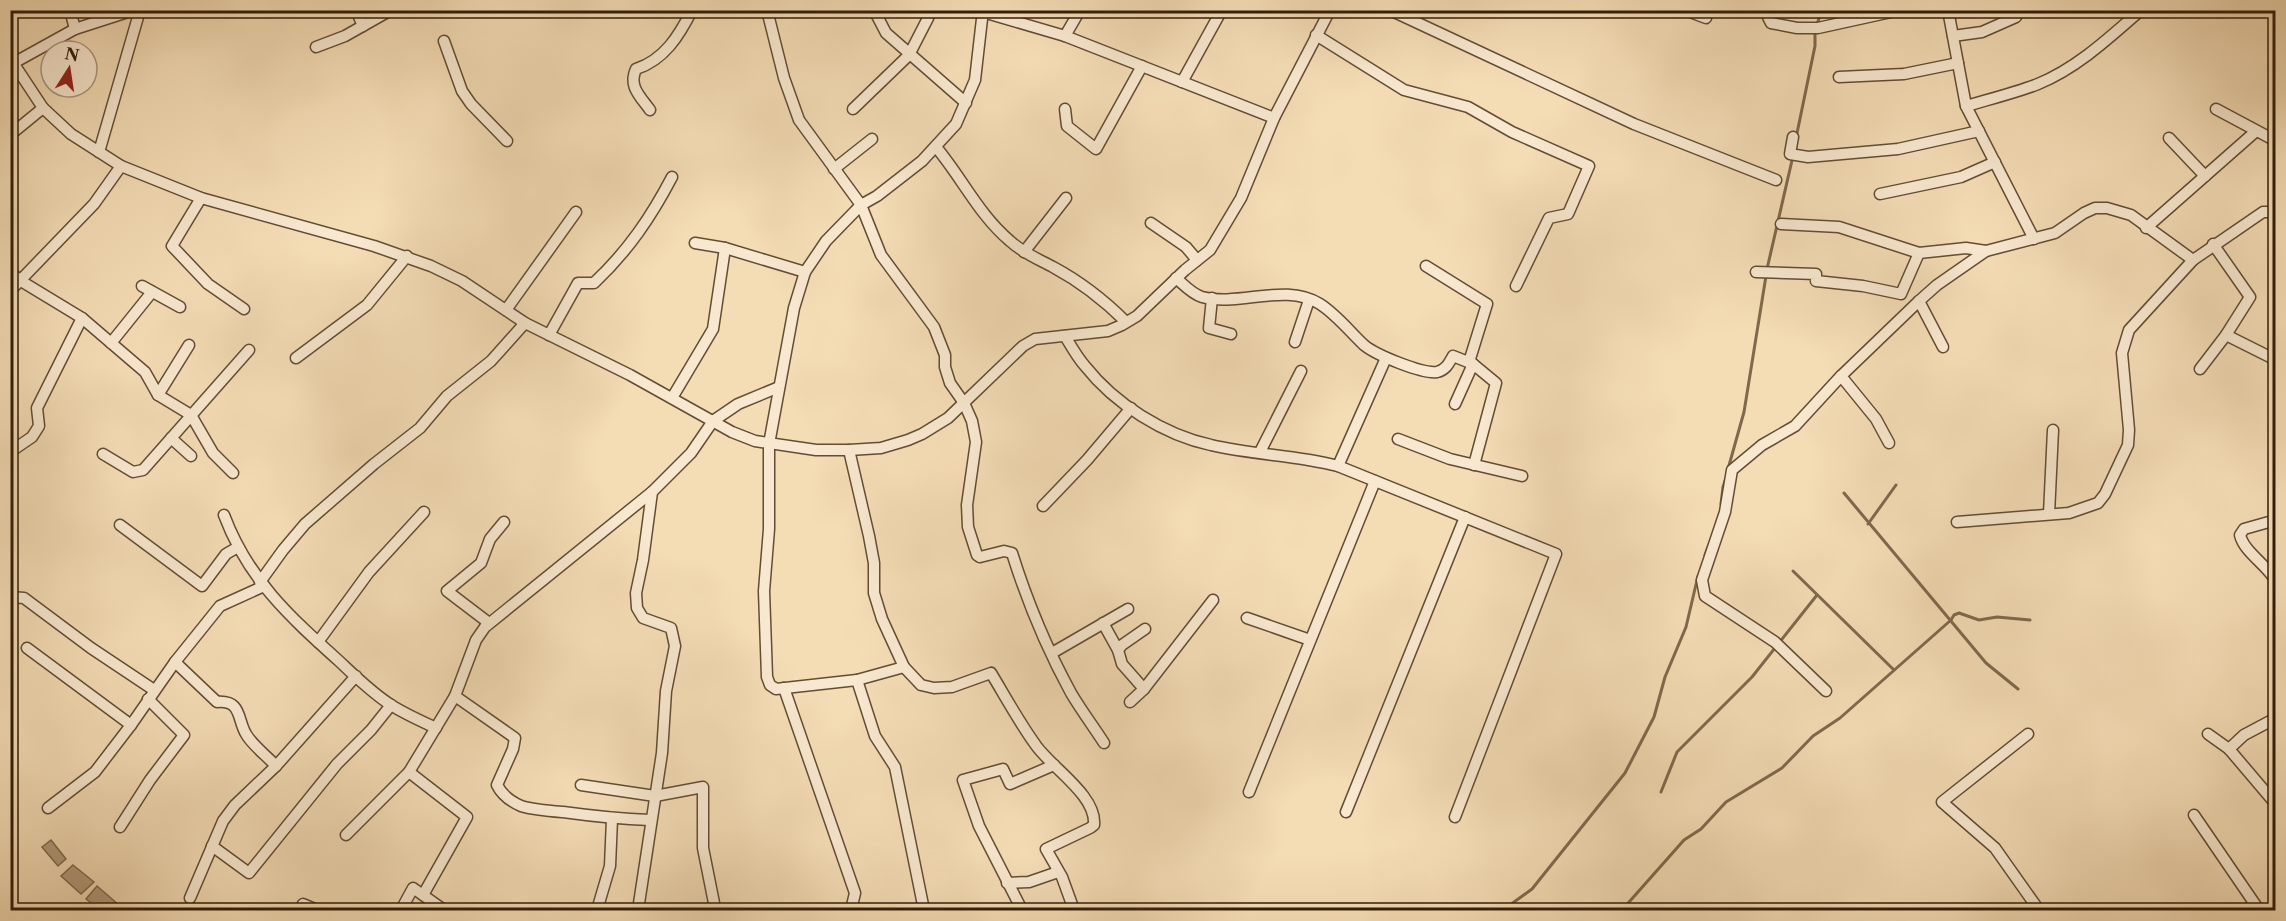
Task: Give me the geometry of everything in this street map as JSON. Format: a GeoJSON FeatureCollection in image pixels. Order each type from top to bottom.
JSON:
{"type":"FeatureCollection","features":[{"type":"Feature","properties":{"kind":"street"},"geometry":{"type":"LineString","coordinates":[[70,10],[75,29]]}},
{"type":"Feature","properties":{"kind":"street"},"geometry":{"type":"LineString","coordinates":[[134,10],[75,29],[12,62],[43,108],[71,134],[121,166],[201,198],[407,256],[462,281],[525,323],[672,398],[732,432],[755,441],[816,450],[881,448],[908,440],[948,418],[1023,346],[1035,339],[1108,331],[1137,316],[1176,278],[1210,250],[1241,198],[1274,118],[1330,10]]}},
{"type":"Feature","properties":{"kind":"street"},"geometry":{"type":"LineString","coordinates":[[99,152],[140,10]]}},
{"type":"Feature","properties":{"kind":"street"},"geometry":{"type":"LineString","coordinates":[[356,10],[363,26]]}},
{"type":"Feature","properties":{"kind":"street"},"geometry":{"type":"LineString","coordinates":[[316,47],[345,36],[391,10]]}},
{"type":"Feature","properties":{"kind":"street"},"geometry":{"type":"LineString","coordinates":[[650,110],[633,86],[632,77],[636,69],[648,65],[664,54],[692,10]]}},
{"type":"Feature","properties":{"kind":"street"},"geometry":{"type":"LineString","coordinates":[[767,10],[784,78],[799,120],[861,205],[881,255],[934,327],[945,355],[945,367],[950,383],[972,421],[976,442],[967,505],[968,527],[973,547],[980,557],[1004,551],[1012,553],[1023,588],[1052,653],[1072,693],[1104,743]]}},
{"type":"Feature","properties":{"kind":"street"},"geometry":{"type":"LineString","coordinates":[[874,10],[886,33],[966,103]]}},
{"type":"Feature","properties":{"kind":"street"},"geometry":{"type":"LineString","coordinates":[[1065,36],[1080,10]]}},
{"type":"Feature","properties":{"kind":"street"},"geometry":{"type":"LineString","coordinates":[[1390,10],[1634,124],[1776,180]]}},
{"type":"Feature","properties":{"kind":"street"},"geometry":{"type":"LineString","coordinates":[[1685,10],[1706,18]]}},
{"type":"Feature","properties":{"kind":"street"},"geometry":{"type":"LineString","coordinates":[[1769,10],[1768,17],[1771,23],[1797,28],[1816,27],[1900,10]]}},
{"type":"Feature","properties":{"kind":"street"},"geometry":{"type":"LineString","coordinates":[[1948,10],[1966,106],[2034,239]]}},
{"type":"Feature","properties":{"kind":"street"},"geometry":{"type":"LineString","coordinates":[[1966,106],[2039,83],[2069,67],[2098,48],[2141,10]]}},
{"type":"Feature","properties":{"kind":"street"},"geometry":{"type":"LineString","coordinates":[[904,667],[857,681],[776,689],[770,685],[766,677],[764,591],[769,529],[769,444],[794,308],[805,272],[825,241],[861,205],[905,174],[936,147],[956,124],[975,80],[983,11],[1065,36],[1274,118]]}},
{"type":"Feature","properties":{"kind":"street"},"geometry":{"type":"LineString","coordinates":[[1182,82],[1219,15]]}},
{"type":"Feature","properties":{"kind":"street"},"geometry":{"type":"LineString","coordinates":[[1953,36],[1982,32],[2016,17]]}},
{"type":"Feature","properties":{"kind":"street"},"geometry":{"type":"LineString","coordinates":[[853,109],[909,55],[928,18]]}},
{"type":"Feature","properties":{"kind":"street"},"geometry":{"type":"LineString","coordinates":[[1317,35],[1404,90],[1468,107],[1512,132],[1589,166],[1568,214],[1549,218],[1516,286]]}},
{"type":"Feature","properties":{"kind":"street"},"geometry":{"type":"LineString","coordinates":[[444,40],[462,91],[471,104],[507,141]]}},
{"type":"Feature","properties":{"kind":"street"},"geometry":{"type":"LineString","coordinates":[[1839,77],[1904,74],[1958,63]]}},
{"type":"Feature","properties":{"kind":"street"},"geometry":{"type":"LineString","coordinates":[[1065,109],[1067,126],[1096,149],[1142,66]]}},
{"type":"Feature","properties":{"kind":"street"},"geometry":{"type":"LineString","coordinates":[[10,135],[43,108]]}},
{"type":"Feature","properties":{"kind":"street"},"geometry":{"type":"LineString","coordinates":[[2216,109],[2255,132],[2276,141]]}},
{"type":"Feature","properties":{"kind":"street"},"geometry":{"type":"LineString","coordinates":[[1793,137],[1792,154],[1808,157],[1898,149],[1979,131]]}},
{"type":"Feature","properties":{"kind":"street"},"geometry":{"type":"LineString","coordinates":[[2146,228],[2255,132]]}},
{"type":"Feature","properties":{"kind":"street"},"geometry":{"type":"LineString","coordinates":[[2169,138],[2205,176]]}},
{"type":"Feature","properties":{"kind":"street"},"geometry":{"type":"LineString","coordinates":[[834,169],[872,139]]}},
{"type":"Feature","properties":{"kind":"street"},"geometry":{"type":"LineString","coordinates":[[936,147],[997,229],[1024,252],[1098,294],[1126,322]]}},
{"type":"Feature","properties":{"kind":"street"},"geometry":{"type":"LineString","coordinates":[[1880,194],[1961,177],[1995,162]]}},
{"type":"Feature","properties":{"kind":"street"},"geometry":{"type":"LineString","coordinates":[[10,291],[94,204],[121,166]]}},
{"type":"Feature","properties":{"kind":"street"},"geometry":{"type":"LineString","coordinates":[[549,335],[578,284],[594,283],[603,274],[650,218],[672,177]]}},
{"type":"Feature","properties":{"kind":"street"},"geometry":{"type":"LineString","coordinates":[[201,198],[172,246],[208,284],[244,309]]}},
{"type":"Feature","properties":{"kind":"street"},"geometry":{"type":"LineString","coordinates":[[1024,252],[1066,198]]}},
{"type":"Feature","properties":{"kind":"street"},"geometry":{"type":"LineString","coordinates":[[1826,691],[1778,644],[1706,596],[1702,580],[1725,512],[1732,470],[1762,445],[1795,426],[1841,376],[1918,301],[1986,251],[2055,233],[2084,213],[2095,208],[2107,208],[2130,215],[2193,260]]}},
{"type":"Feature","properties":{"kind":"street"},"geometry":{"type":"LineString","coordinates":[[506,310],[576,212]]}},
{"type":"Feature","properties":{"kind":"street"},"geometry":{"type":"LineString","coordinates":[[1957,522],[2069,513],[2098,503],[2105,494],[2128,445],[2129,430],[2122,353],[2129,330],[2193,260],[2213,244],[2263,212],[2276,212]]}},
{"type":"Feature","properties":{"kind":"street"},"geometry":{"type":"LineString","coordinates":[[1151,223],[1186,247],[1197,260]]}},
{"type":"Feature","properties":{"kind":"street"},"geometry":{"type":"LineString","coordinates":[[1781,224],[1839,227],[1919,253],[1966,248],[1986,251]]}},
{"type":"Feature","properties":{"kind":"street"},"geometry":{"type":"LineString","coordinates":[[695,243],[725,249],[805,272]]}},
{"type":"Feature","properties":{"kind":"street"},"geometry":{"type":"LineString","coordinates":[[2200,369],[2226,335],[2250,297],[2213,244]]}},
{"type":"Feature","properties":{"kind":"street"},"geometry":{"type":"LineString","coordinates":[[672,398],[713,329],[725,249]]}},
{"type":"Feature","properties":{"kind":"street"},"geometry":{"type":"LineString","coordinates":[[1763,273],[1815,274],[1816,281],[1863,286],[1901,294],[1919,253]]}},
{"type":"Feature","properties":{"kind":"street"},"geometry":{"type":"LineString","coordinates":[[296,358],[368,305],[407,256]]}},
{"type":"Feature","properties":{"kind":"street"},"geometry":{"type":"LineString","coordinates":[[1426,266],[1486,304],[1471,363],[1455,404]]}},
{"type":"Feature","properties":{"kind":"street"},"geometry":{"type":"LineString","coordinates":[[10,272],[82,318],[145,372],[158,395],[191,415],[213,453],[233,473]]}},
{"type":"Feature","properties":{"kind":"street"},"geometry":{"type":"LineString","coordinates":[[1176,278],[1192,292],[1212,298],[1297,295],[1320,304],[1347,326],[1366,346],[1386,358],[1427,371],[1437,372],[1445,369],[1453,356],[1471,363],[1496,383],[1474,465]]}},
{"type":"Feature","properties":{"kind":"street"},"geometry":{"type":"LineString","coordinates":[[111,343],[147,289],[180,307]]}},
{"type":"Feature","properties":{"kind":"street"},"geometry":{"type":"LineString","coordinates":[[1212,298],[1209,328],[1231,334]]}},
{"type":"Feature","properties":{"kind":"street"},"geometry":{"type":"LineString","coordinates":[[1295,342],[1309,300]]}},
{"type":"Feature","properties":{"kind":"street"},"geometry":{"type":"LineString","coordinates":[[1918,301],[1943,347]]}},
{"type":"Feature","properties":{"kind":"street"},"geometry":{"type":"LineString","coordinates":[[10,452],[32,437],[39,426],[37,408],[82,318]]}},
{"type":"Feature","properties":{"kind":"street"},"geometry":{"type":"LineString","coordinates":[[48,808],[95,772],[175,662],[220,606],[262,584],[283,550],[305,524],[374,464],[420,428],[447,396],[491,361],[525,323]]}},
{"type":"Feature","properties":{"kind":"street"},"geometry":{"type":"LineString","coordinates":[[2226,335],[2276,360]]}},
{"type":"Feature","properties":{"kind":"street"},"geometry":{"type":"LineString","coordinates":[[1065,336],[1084,366],[1105,387],[1156,426],[1178,436],[1212,446],[1310,459],[1338,466],[1556,554],[1455,817]]}},
{"type":"Feature","properties":{"kind":"street"},"geometry":{"type":"LineString","coordinates":[[158,395],[189,345]]}},
{"type":"Feature","properties":{"kind":"street"},"geometry":{"type":"LineString","coordinates":[[103,454],[133,472],[143,470],[249,350]]}},
{"type":"Feature","properties":{"kind":"street"},"geometry":{"type":"LineString","coordinates":[[1338,466],[1386,358]]}},
{"type":"Feature","properties":{"kind":"street"},"geometry":{"type":"LineString","coordinates":[[1260,452],[1301,371]]}},
{"type":"Feature","properties":{"kind":"street"},"geometry":{"type":"LineString","coordinates":[[1841,376],[1876,419],[1889,443]]}},
{"type":"Feature","properties":{"kind":"street"},"geometry":{"type":"LineString","coordinates":[[346,835],[409,772],[455,696],[476,640],[489,623],[652,492],[691,453],[714,421],[738,404],[779,387]]}},
{"type":"Feature","properties":{"kind":"street"},"geometry":{"type":"LineString","coordinates":[[1043,506],[1087,460],[1131,408]]}},
{"type":"Feature","properties":{"kind":"street"},"geometry":{"type":"LineString","coordinates":[[2049,514],[2052,430]]}},
{"type":"Feature","properties":{"kind":"street"},"geometry":{"type":"LineString","coordinates":[[171,438],[191,456]]}},
{"type":"Feature","properties":{"kind":"street"},"geometry":{"type":"LineString","coordinates":[[1398,439],[1450,459],[1522,476]]}},
{"type":"Feature","properties":{"kind":"street"},"geometry":{"type":"LineString","coordinates":[[849,450],[874,563],[874,593],[882,619],[904,667],[921,685],[934,688],[952,687],[991,673],[1034,744],[1068,777],[1095,816],[1094,825],[1090,828],[1046,849],[1062,877],[1074,910]]}},
{"type":"Feature","properties":{"kind":"street"},"geometry":{"type":"LineString","coordinates":[[1249,792],[1375,481]]}},
{"type":"Feature","properties":{"kind":"street"},"geometry":{"type":"LineString","coordinates":[[638,910],[662,753],[666,690],[675,646],[670,628],[643,618],[637,608],[636,593],[652,492]]}},
{"type":"Feature","properties":{"kind":"street"},"geometry":{"type":"LineString","coordinates":[[318,642],[369,572],[424,512]]}},
{"type":"Feature","properties":{"kind":"street"},"geometry":{"type":"LineString","coordinates":[[224,515],[238,547],[281,608],[391,705],[436,728]]}},
{"type":"Feature","properties":{"kind":"street"},"geometry":{"type":"LineString","coordinates":[[1346,812],[1465,517]]}},
{"type":"Feature","properties":{"kind":"street"},"geometry":{"type":"LineString","coordinates":[[2276,520],[2244,529],[2240,535],[2249,551],[2267,567],[2276,581]]}},
{"type":"Feature","properties":{"kind":"street"},"geometry":{"type":"LineString","coordinates":[[489,623],[447,591],[481,563],[490,539],[504,522]]}},
{"type":"Feature","properties":{"kind":"street"},"geometry":{"type":"LineString","coordinates":[[120,525],[202,586],[226,554],[238,547]]}},
{"type":"Feature","properties":{"kind":"street"},"geometry":{"type":"LineString","coordinates":[[10,597],[24,598],[151,694],[184,735],[150,780],[120,827]]}},
{"type":"Feature","properties":{"kind":"street"},"geometry":{"type":"LineString","coordinates":[[1130,702],[1144,689],[1214,600]]}},
{"type":"Feature","properties":{"kind":"street"},"geometry":{"type":"LineString","coordinates":[[1052,653],[1128,609]]}},
{"type":"Feature","properties":{"kind":"street"},"geometry":{"type":"LineString","coordinates":[[1247,618],[1310,640]]}},
{"type":"Feature","properties":{"kind":"street"},"geometry":{"type":"LineString","coordinates":[[1103,623],[1118,650],[1122,664],[1144,689]]}},
{"type":"Feature","properties":{"kind":"street"},"geometry":{"type":"LineString","coordinates":[[1118,650],[1145,629]]}},
{"type":"Feature","properties":{"kind":"street"},"geometry":{"type":"LineString","coordinates":[[27,648],[131,725]]}},
{"type":"Feature","properties":{"kind":"street"},"geometry":{"type":"LineString","coordinates":[[175,662],[217,702],[226,701],[233,706],[239,713],[246,734],[276,766]]}},
{"type":"Feature","properties":{"kind":"street"},"geometry":{"type":"LineString","coordinates":[[190,898],[223,821],[235,805],[276,766],[356,676]]}},
{"type":"Feature","properties":{"kind":"street"},"geometry":{"type":"LineString","coordinates":[[857,681],[875,736],[894,767],[924,910]]}},
{"type":"Feature","properties":{"kind":"street"},"geometry":{"type":"LineString","coordinates":[[784,688],[855,893],[851,910]]}},
{"type":"Feature","properties":{"kind":"street"},"geometry":{"type":"LineString","coordinates":[[455,696],[515,738],[513,749],[497,785],[511,801],[523,806],[612,819],[650,820]]}},
{"type":"Feature","properties":{"kind":"street"},"geometry":{"type":"LineString","coordinates":[[212,846],[249,873],[337,764],[371,730],[391,705]]}},
{"type":"Feature","properties":{"kind":"street"},"geometry":{"type":"LineString","coordinates":[[2229,749],[2244,735],[2276,718]]}},
{"type":"Feature","properties":{"kind":"street"},"geometry":{"type":"LineString","coordinates":[[2028,734],[1942,802],[1995,848],[2036,906],[2036,910]]}},
{"type":"Feature","properties":{"kind":"street"},"geometry":{"type":"LineString","coordinates":[[2208,734],[2229,749],[2274,802]]}},
{"type":"Feature","properties":{"kind":"street"},"geometry":{"type":"LineString","coordinates":[[1022,910],[979,826],[963,780],[1003,769],[1010,783],[1054,765]]}},
{"type":"Feature","properties":{"kind":"street"},"geometry":{"type":"LineString","coordinates":[[409,772],[466,817],[423,895]]}},
{"type":"Feature","properties":{"kind":"street"},"geometry":{"type":"LineString","coordinates":[[581,785],[655,796],[703,787],[703,848],[714,910]]}},
{"type":"Feature","properties":{"kind":"street"},"geometry":{"type":"LineString","coordinates":[[2194,815],[2259,910]]}},
{"type":"Feature","properties":{"kind":"street"},"geometry":{"type":"LineString","coordinates":[[597,910],[610,866],[612,819]]}},
{"type":"Feature","properties":{"kind":"street"},"geometry":{"type":"LineString","coordinates":[[1007,883],[1029,882],[1058,872]]}},
{"type":"Feature","properties":{"kind":"street"},"geometry":{"type":"LineString","coordinates":[[401,910],[413,888],[444,910]]}},
{"type":"Feature","properties":{"kind":"street"},"geometry":{"type":"LineString","coordinates":[[300,910],[303,904],[316,910]]}},
{"type":"Feature","properties":{"kind":"shaded area"},"geometry":{"type":"Polygon","coordinates":[[[51,840],[66,859],[58,866],[42,847],[51,840]]]}},
{"type":"Feature","properties":{"kind":"shaded area"},"geometry":{"type":"Polygon","coordinates":[[[73,865],[94,882],[81,894],[61,876],[73,865]]]}},
{"type":"Feature","properties":{"kind":"shaded area"},"geometry":{"type":"Polygon","coordinates":[[[97,886],[119,905],[114,910],[100,910],[86,899],[97,886]]]}},
{"type":"Feature","properties":{"kind":"waterway"},"geometry":{"type":"LineString","coordinates":[[1796,138],[1815,46],[1815,30],[1822,10]]}},
{"type":"Feature","properties":{"kind":"waterway"},"geometry":{"type":"LineString","coordinates":[[1767,269],[1793,156]]}},
{"type":"Feature","properties":{"kind":"waterway"},"geometry":{"type":"LineString","coordinates":[[1728,469],[1744,412],[1766,276]]}},
{"type":"Feature","properties":{"kind":"waterway"},"geometry":{"type":"LineString","coordinates":[[1721,504],[1726,478]]}},
{"type":"Feature","properties":{"kind":"waterway"},"geometry":{"type":"LineString","coordinates":[[1868,524],[1896,485]]}},
{"type":"Feature","properties":{"kind":"waterway"},"geometry":{"type":"LineString","coordinates":[[1844,493],[1986,663],[2018,689]]}},
{"type":"Feature","properties":{"kind":"waterway"},"geometry":{"type":"LineString","coordinates":[[1705,555],[1710,542]]}},
{"type":"Feature","properties":{"kind":"waterway"},"geometry":{"type":"LineString","coordinates":[[1793,571],[1894,670]]}},
{"type":"Feature","properties":{"kind":"waterway"},"geometry":{"type":"LineString","coordinates":[[1503,910],[1532,889],[1625,773],[1654,717],[1665,677],[1686,627],[1698,576]]}},
{"type":"Feature","properties":{"kind":"waterway"},"geometry":{"type":"LineString","coordinates":[[1661,792],[1677,752],[1752,677],[1817,595]]}},
{"type":"Feature","properties":{"kind":"waterway"},"geometry":{"type":"LineString","coordinates":[[1622,910],[1684,840],[1701,829],[1726,802],[1782,768],[1813,736],[1840,718],[1954,615],[1959,613],[1979,620],[1997,617],[2030,620]]}}]}
